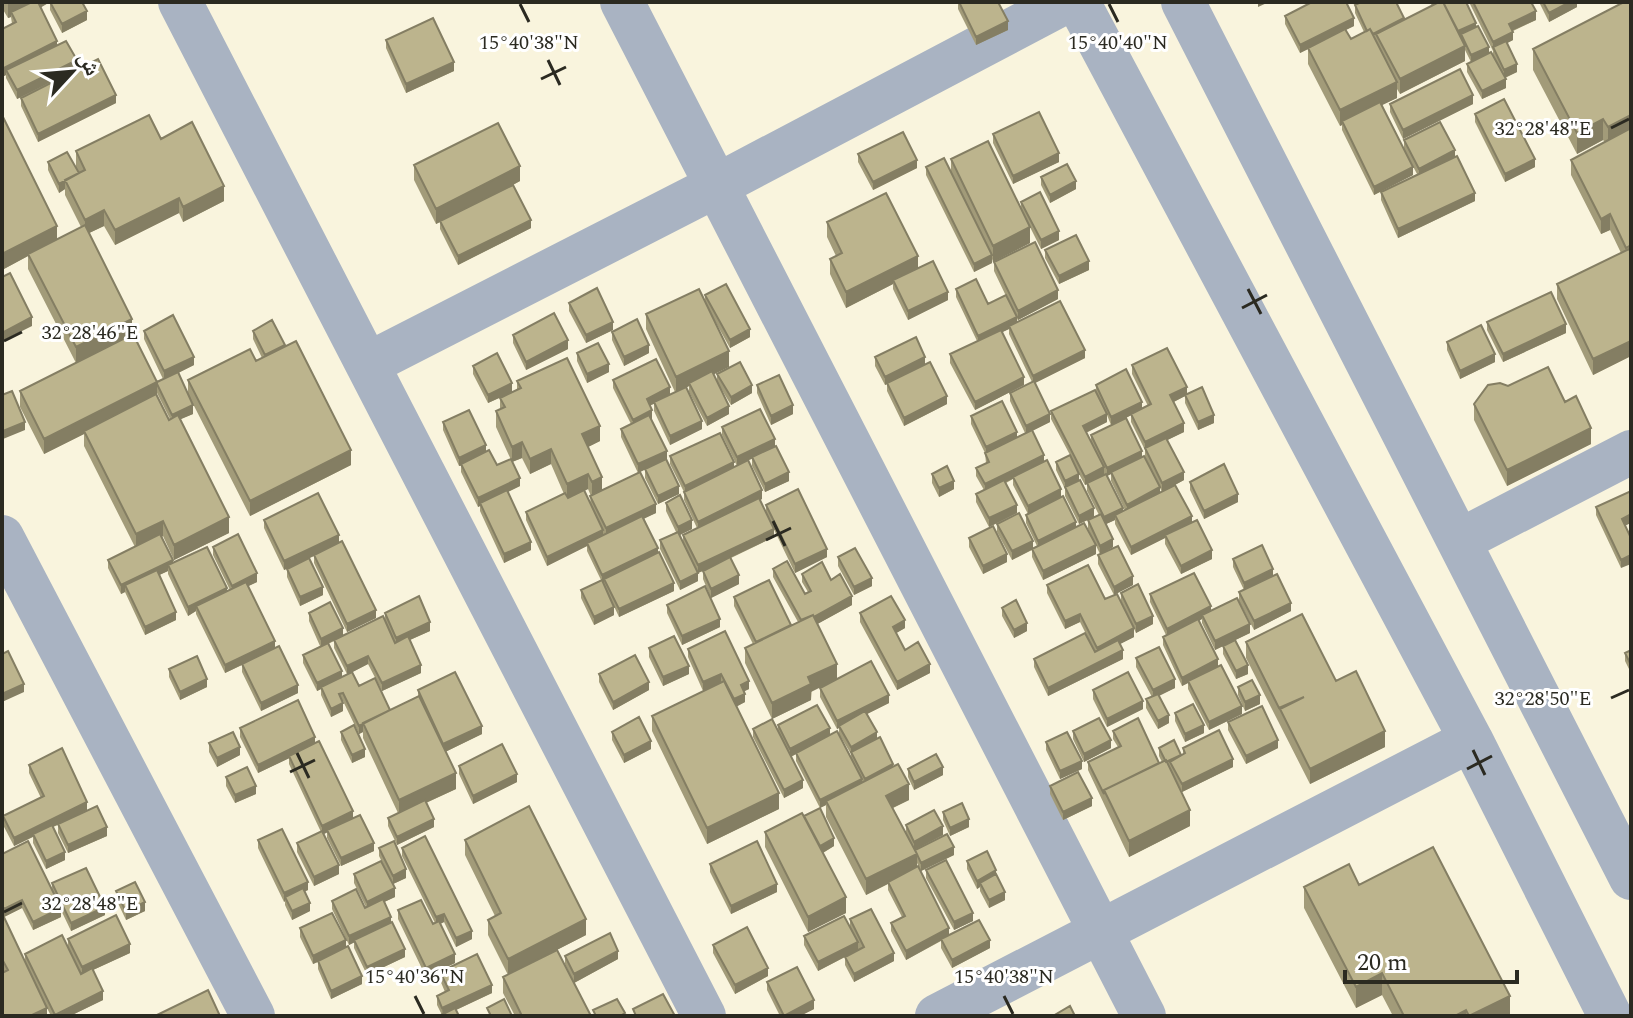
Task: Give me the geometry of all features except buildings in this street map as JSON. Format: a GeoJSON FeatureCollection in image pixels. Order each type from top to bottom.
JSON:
{"type":"FeatureCollection","features":[{"type":"Feature","properties":{"kind":"street"},"geometry":{"type":"LineString","coordinates":[[180,2],[704,1016]]}},
{"type":"Feature","properties":{"kind":"street"},"geometry":{"type":"LineString","coordinates":[[622,2],[1144,1016]]}},
{"type":"Feature","properties":{"kind":"street"},"geometry":{"type":"LineString","coordinates":[[368,364],[716,186],[1065,2]]}},
{"type":"Feature","properties":{"kind":"street"},"geometry":{"type":"LineString","coordinates":[[1078,2],[1471,740],[1610,1016]]}},
{"type":"Feature","properties":{"kind":"street"},"geometry":{"type":"LineString","coordinates":[[1183,2],[1631,878]]}},
{"type":"Feature","properties":{"kind":"street"},"geometry":{"type":"LineString","coordinates":[[1459,541],[1631,452]]}},
{"type":"Feature","properties":{"kind":"street"},"geometry":{"type":"LineString","coordinates":[[2,537],[253,1016]]}},
{"type":"Feature","properties":{"kind":"street"},"geometry":{"type":"LineString","coordinates":[[937,1016],[1471,740]]}}]}
